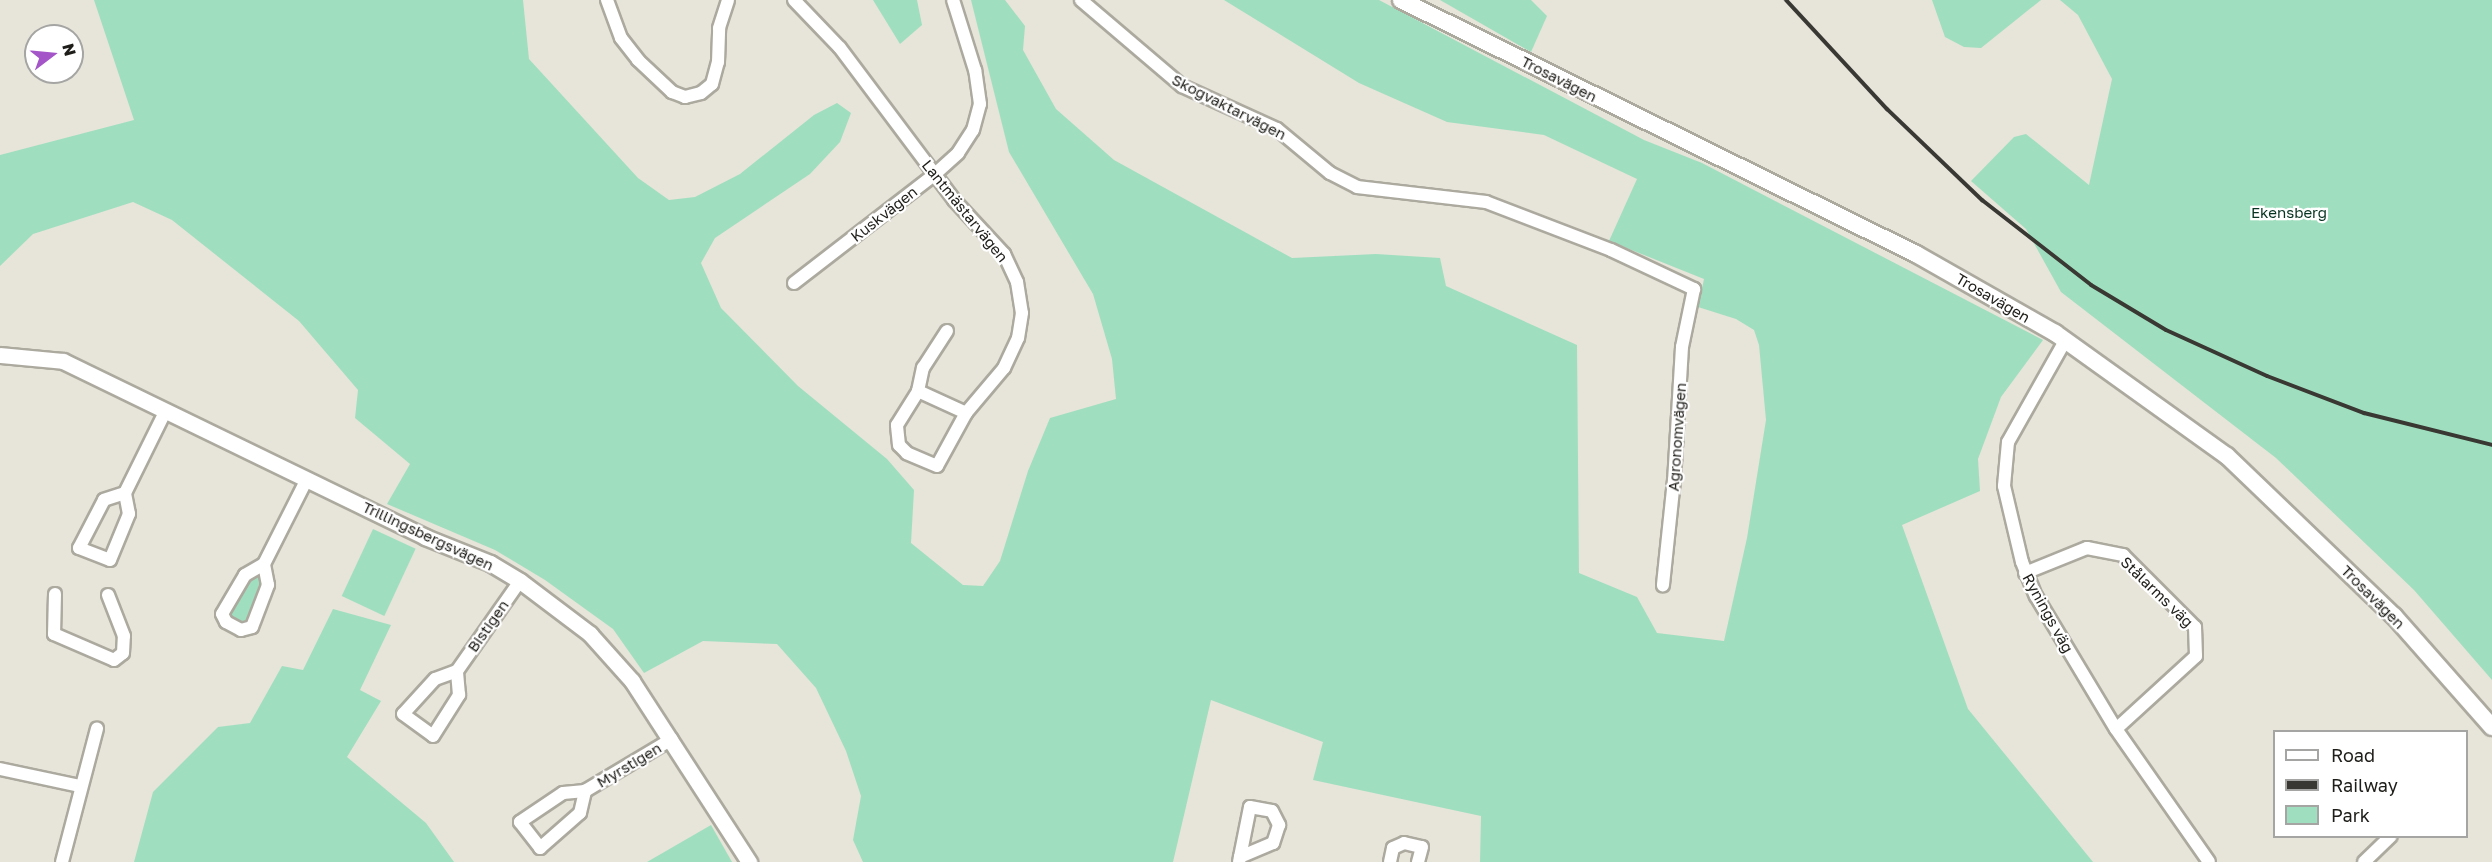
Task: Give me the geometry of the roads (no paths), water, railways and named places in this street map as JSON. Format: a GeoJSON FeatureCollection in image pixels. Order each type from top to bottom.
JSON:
{"type":"FeatureCollection","features":[{"type":"Feature","properties":{"kind":"main road","name":"Trosavägen"},"geometry":{"type":"LineString","coordinates":[[1401,0],[1916,254],[2065,340],[2227,456],[2394,616],[2492,727]]}},
{"type":"Feature","properties":{"kind":"street"},"geometry":{"type":"LineString","coordinates":[[607,0],[621,38],[638,60],[672,92],[685,97],[701,93],[712,84],[718,62],[719,28],[728,0]]}},
{"type":"Feature","properties":{"kind":"street","name":"Lantmästarvägen"},"geometry":{"type":"LineString","coordinates":[[794,0],[840,48],[935,174],[1004,254],[1017,282],[1022,313],[1018,338],[1004,368],[966,413],[937,466],[907,453],[899,445],[897,425],[918,391],[923,368],[947,331]]}},
{"type":"Feature","properties":{"kind":"street","name":"Kuskvägen"},"geometry":{"type":"LineString","coordinates":[[794,283],[935,174],[958,153],[973,130],[980,104],[975,70],[953,0]]}},
{"type":"Feature","properties":{"kind":"street","name":"Skogvaktarvägen"},"geometry":{"type":"LineString","coordinates":[[1081,0],[1182,86],[1277,129],[1330,173],[1357,187],[1486,202],[1611,250],[1694,289]]}},
{"type":"Feature","properties":{"kind":"street","name":"Agronomvägen"},"geometry":{"type":"LineString","coordinates":[[1663,585],[1674,480],[1682,347],[1694,289]]}},
{"type":"Feature","properties":{"kind":"street","name":"Rynings väg"},"geometry":{"type":"LineString","coordinates":[[2065,340],[2008,442],[2004,486],[2025,573],[2116,729],[2209,862]]}},
{"type":"Feature","properties":{"kind":"street","name":"Trillingsbergsvägen"},"geometry":{"type":"LineString","coordinates":[[0,355],[63,361],[425,537],[490,563],[520,581],[590,634],[633,681],[749,862]]}},
{"type":"Feature","properties":{"kind":"street"},"geometry":{"type":"LineString","coordinates":[[918,391],[966,413]]}},
{"type":"Feature","properties":{"kind":"street"},"geometry":{"type":"LineString","coordinates":[[125,493],[104,500],[80,548],[110,560],[129,514],[125,493],[165,412]]}},
{"type":"Feature","properties":{"kind":"street"},"geometry":{"type":"LineString","coordinates":[[264,564],[268,585],[252,627],[241,630],[226,622],[222,614],[245,575],[264,564],[306,479]]}},
{"type":"Feature","properties":{"kind":"street","name":"Stålarms väg"},"geometry":{"type":"LineString","coordinates":[[2025,573],[2087,548],[2123,555],[2195,627],[2196,656],[2116,729]]}},
{"type":"Feature","properties":{"kind":"street","name":"Bistigen"},"geometry":{"type":"LineString","coordinates":[[457,671],[459,695],[433,736],[403,714],[435,680],[457,671],[520,581]]}},
{"type":"Feature","properties":{"kind":"street"},"geometry":{"type":"LineString","coordinates":[[55,594],[54,634],[114,660],[123,653],[124,636],[108,595]]}},
{"type":"Feature","properties":{"kind":"street"},"geometry":{"type":"LineString","coordinates":[[62,862],[79,786],[97,729]]}},
{"type":"Feature","properties":{"kind":"street","name":"Myrstigen"},"geometry":{"type":"LineString","coordinates":[[585,791],[580,813],[540,848],[520,822],[563,793],[585,791],[672,739]]}},
{"type":"Feature","properties":{"kind":"street"},"geometry":{"type":"LineString","coordinates":[[0,769],[79,786]]}},
{"type":"Feature","properties":{"kind":"street"},"geometry":{"type":"LineString","coordinates":[[2364,862],[2390,838]]}},
{"type":"Feature","properties":{"kind":"street"},"geometry":{"type":"LineString","coordinates":[[1390,862],[1393,848],[1404,843],[1422,847],[1418,862]]}},
{"type":"Feature","properties":{"kind":"railway"},"geometry":{"type":"LineString","coordinates":[[1786,0],[1887,109],[1982,200],[2091,285],[2166,330],[2267,376],[2364,413],[2492,445]]}},
{"type":"Feature","properties":{"kind":"park label","name":"Ekensberg"},"geometry":{"type":"Point","coordinates":[2289,213]}}]}
